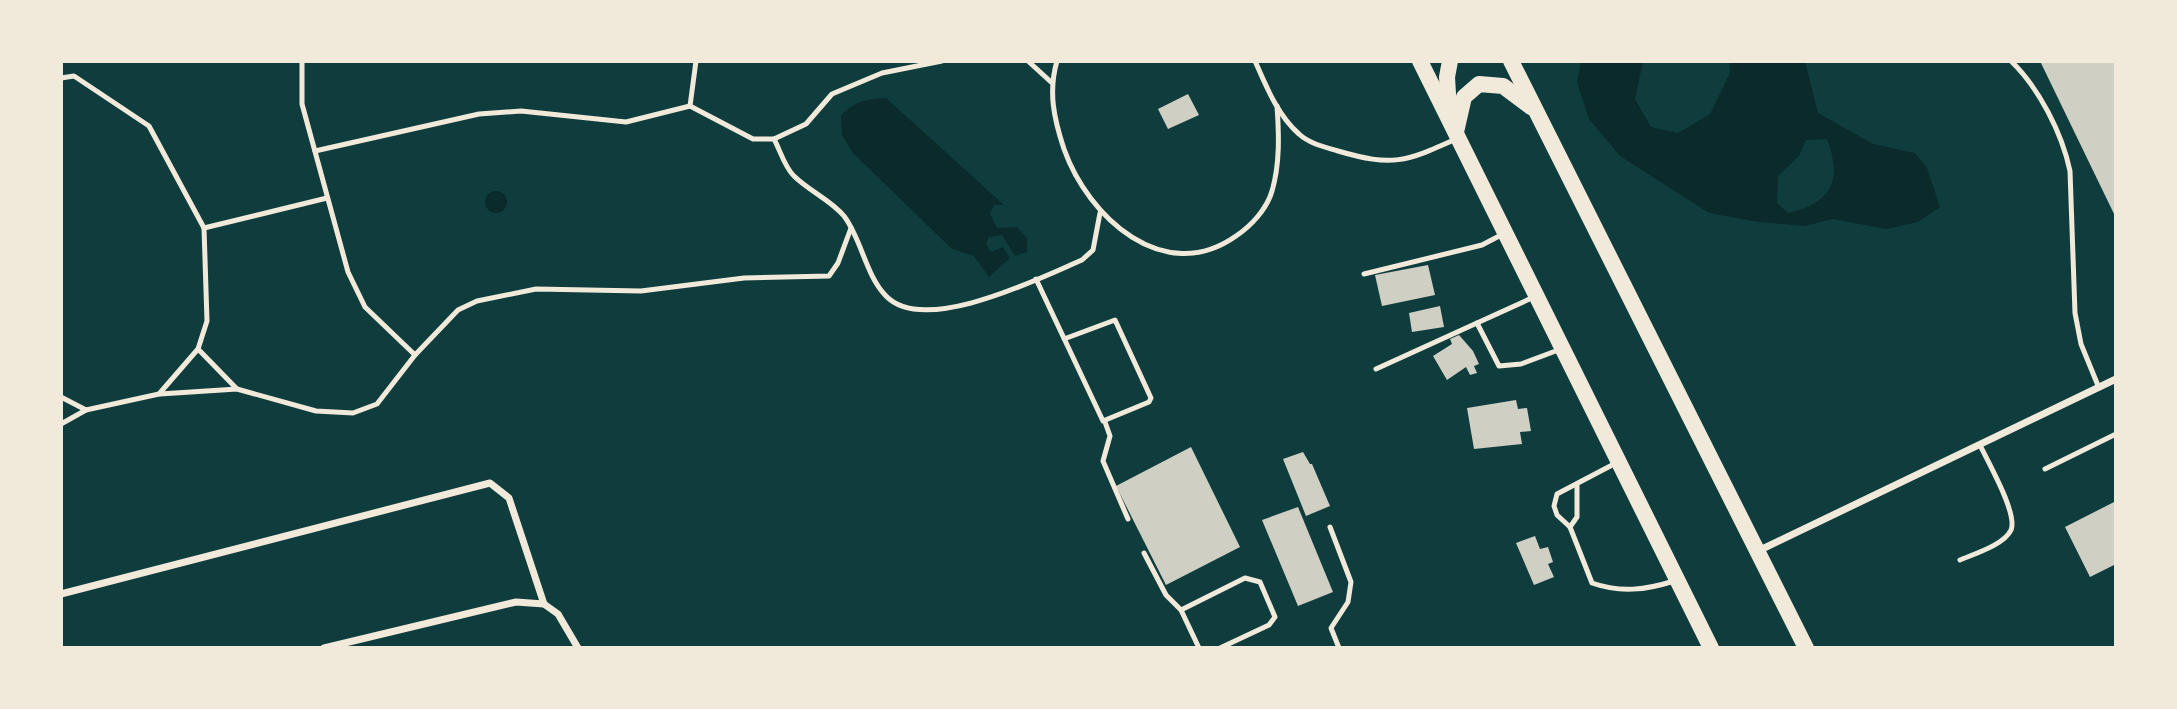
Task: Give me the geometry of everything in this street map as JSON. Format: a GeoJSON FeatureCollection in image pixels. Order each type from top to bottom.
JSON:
{"type":"FeatureCollection","features":[{"type":"Feature","properties":{"kind":"main road"},"geometry":{"type":"LineString","coordinates":[[1420,61],[1712,648]]}},
{"type":"Feature","properties":{"kind":"main road"},"geometry":{"type":"LineString","coordinates":[[1450,61],[1447,77],[1455,130]]}},
{"type":"Feature","properties":{"kind":"main road"},"geometry":{"type":"LineString","coordinates":[[1511,61],[1807,648]]}},
{"type":"Feature","properties":{"kind":"main road"},"geometry":{"type":"LineString","coordinates":[[1455,130],[1464,97],[1479,84],[1503,86],[1536,111]]}},
{"type":"Feature","properties":{"kind":"street"},"geometry":{"type":"LineString","coordinates":[[1758,551],[2116,379]]}},
{"type":"Feature","properties":{"kind":"street"},"geometry":{"type":"LineString","coordinates":[[61,594],[490,483],[509,498],[544,604]]}},
{"type":"Feature","properties":{"kind":"street"},"geometry":{"type":"LineString","coordinates":[[324,648],[516,602],[544,604],[558,614],[578,648]]}},
{"type":"Feature","properties":{"kind":"lane"},"geometry":{"type":"LineString","coordinates":[[302,61],[303,104],[355,291],[365,307],[415,355]]}},
{"type":"Feature","properties":{"kind":"lane"},"geometry":{"type":"LineString","coordinates":[[690,106],[696,61]]}},
{"type":"Feature","properties":{"kind":"lane"},"geometry":{"type":"LineString","coordinates":[[315,151],[479,114],[521,111],[626,121],[690,106],[753,139],[774,139],[806,124],[832,94],[851,85],[881,73],[943,61]]}},
{"type":"Feature","properties":{"kind":"lane"},"geometry":{"type":"LineString","coordinates":[[1028,61],[1051,82]]}},
{"type":"Feature","properties":{"kind":"lane"},"geometry":{"type":"LineString","coordinates":[[1057,61],[1051,82],[1053,108],[1069,163],[1100,213],[1123,233],[1143,244],[1170,252],[1201,251],[1227,243],[1247,229],[1272,193],[1278,153],[1277,107]]}},
{"type":"Feature","properties":{"kind":"lane"},"geometry":{"type":"LineString","coordinates":[[1255,61],[1277,107],[1298,134],[1309,141],[1381,162],[1396,162],[1420,155],[1455,130]]}},
{"type":"Feature","properties":{"kind":"lane"},"geometry":{"type":"LineString","coordinates":[[2011,61],[2026,76],[2066,150],[2070,171],[2075,313],[2081,344],[2099,388]]}},
{"type":"Feature","properties":{"kind":"lane"},"geometry":{"type":"LineString","coordinates":[[61,78],[74,76],[149,126],[204,228],[207,321],[198,349],[159,394]]}},
{"type":"Feature","properties":{"kind":"lane"},"geometry":{"type":"LineString","coordinates":[[774,139],[792,175],[842,214],[874,280],[887,298],[901,305],[936,309],[974,304],[1082,260],[1093,250],[1100,213]]}},
{"type":"Feature","properties":{"kind":"lane"},"geometry":{"type":"LineString","coordinates":[[204,228],[327,198]]}},
{"type":"Feature","properties":{"kind":"lane"},"geometry":{"type":"LineString","coordinates":[[61,425],[86,410],[159,394],[237,389],[316,411],[353,414],[377,404],[415,355],[458,310],[477,301],[536,289],[641,291],[744,278],[829,276],[838,263],[851,228]]}},
{"type":"Feature","properties":{"kind":"lane"},"geometry":{"type":"LineString","coordinates":[[1364,274],[1482,245],[1506,233]]}},
{"type":"Feature","properties":{"kind":"lane"},"geometry":{"type":"LineString","coordinates":[[1036,279],[1105,422],[1110,436],[1103,461],[1128,519]]}},
{"type":"Feature","properties":{"kind":"lane"},"geometry":{"type":"LineString","coordinates":[[1376,369],[1537,296]]}},
{"type":"Feature","properties":{"kind":"lane"},"geometry":{"type":"LineString","coordinates":[[1064,339],[1115,320],[1152,398],[1105,422]]}},
{"type":"Feature","properties":{"kind":"lane"},"geometry":{"type":"LineString","coordinates":[[1477,323],[1499,366],[1521,364],[1563,349]]}},
{"type":"Feature","properties":{"kind":"lane"},"geometry":{"type":"LineString","coordinates":[[198,349],[237,389]]}},
{"type":"Feature","properties":{"kind":"lane"},"geometry":{"type":"LineString","coordinates":[[61,397],[86,410]]}},
{"type":"Feature","properties":{"kind":"lane"},"geometry":{"type":"LineString","coordinates":[[2045,469],[2116,434]]}},
{"type":"Feature","properties":{"kind":"lane"},"geometry":{"type":"LineString","coordinates":[[1960,560],[2001,541],[2011,531],[2012,516],[1980,445]]}},
{"type":"Feature","properties":{"kind":"lane"},"geometry":{"type":"LineString","coordinates":[[1619,462],[1557,494],[1554,499],[1557,515],[1570,527],[1592,583],[1610,590],[1649,590],[1678,580]]}},
{"type":"Feature","properties":{"kind":"lane"},"geometry":{"type":"LineString","coordinates":[[1570,527],[1577,517],[1577,486]]}},
{"type":"Feature","properties":{"kind":"lane"},"geometry":{"type":"LineString","coordinates":[[1330,527],[1351,582],[1348,602],[1331,628],[1339,648]]}},
{"type":"Feature","properties":{"kind":"lane"},"geometry":{"type":"LineString","coordinates":[[1144,553],[1166,595],[1181,610],[1199,648]]}},
{"type":"Feature","properties":{"kind":"lane"},"geometry":{"type":"LineString","coordinates":[[1181,610],[1245,578],[1261,582],[1275,617],[1269,625],[1220,648]]}},
{"type":"Feature","properties":{"kind":"water"},"geometry":{"type":"Polygon","coordinates":[[[1581,61],[1643,61],[1635,99],[1651,127],[1678,133],[1710,114],[1730,73],[1729,61],[1805,61],[1818,113],[1873,144],[1915,153],[1927,168],[1940,207],[1918,222],[1886,229],[1833,219],[1805,226],[1758,222],[1709,213],[1620,156],[1589,119],[1577,82],[1581,61]],[[1827,139],[1806,140],[1799,156],[1778,176],[1777,203],[1788,213],[1803,209],[1823,196],[1830,188],[1833,178],[1832,154],[1827,139]]]}},
{"type":"Feature","properties":{"kind":"water"},"geometry":{"type":"Polygon","coordinates":[[[886,98],[1004,205],[994,205],[990,214],[997,228],[1017,227],[1027,238],[1027,252],[1015,256],[1002,235],[989,237],[986,244],[991,252],[1003,247],[1010,258],[989,277],[974,256],[952,249],[853,153],[842,135],[841,116],[861,102],[886,98]]]}},
{"type":"Feature","properties":{"kind":"water"},"geometry":{"type":"Polygon","coordinates":[[[492,191],[500,191],[507,198],[507,206],[500,213],[492,213],[485,206],[485,198],[492,191]]]}},
{"type":"Feature","properties":{"kind":"building"},"geometry":{"type":"Polygon","coordinates":[[[2040,61],[2116,61],[2116,218],[2040,61]]]}},
{"type":"Feature","properties":{"kind":"building"},"geometry":{"type":"Polygon","coordinates":[[[1188,94],[1199,115],[1168,129],[1158,109],[1188,94]]]}},
{"type":"Feature","properties":{"kind":"building"},"geometry":{"type":"Polygon","coordinates":[[[1428,265],[1435,295],[1382,306],[1375,275],[1428,265]]]}},
{"type":"Feature","properties":{"kind":"building"},"geometry":{"type":"Polygon","coordinates":[[[1440,306],[1444,327],[1412,332],[1409,313],[1440,306]]]}},
{"type":"Feature","properties":{"kind":"building"},"geometry":{"type":"Polygon","coordinates":[[[1459,335],[1473,351],[1479,364],[1474,366],[1477,373],[1470,375],[1466,367],[1447,380],[1433,356],[1452,344],[1450,339],[1459,335]]]}},
{"type":"Feature","properties":{"kind":"building"},"geometry":{"type":"Polygon","coordinates":[[[1516,400],[1518,409],[1527,408],[1531,431],[1520,432],[1522,444],[1474,449],[1467,408],[1516,400]]]}},
{"type":"Feature","properties":{"kind":"building"},"geometry":{"type":"Polygon","coordinates":[[[1191,447],[1240,547],[1166,585],[1116,486],[1191,447]]]}},
{"type":"Feature","properties":{"kind":"building"},"geometry":{"type":"Polygon","coordinates":[[[1303,452],[1312,464],[1330,506],[1306,516],[1283,459],[1303,452]]]}},
{"type":"Feature","properties":{"kind":"building"},"geometry":{"type":"Polygon","coordinates":[[[2116,501],[2116,564],[2090,577],[2065,527],[2116,501]]]}},
{"type":"Feature","properties":{"kind":"building"},"geometry":{"type":"Polygon","coordinates":[[[1298,507],[1333,592],[1298,606],[1262,520],[1298,507]]]}},
{"type":"Feature","properties":{"kind":"building"},"geometry":{"type":"Polygon","coordinates":[[[1535,536],[1540,549],[1548,547],[1553,562],[1548,564],[1554,577],[1534,585],[1516,543],[1535,536]]]}}]}
